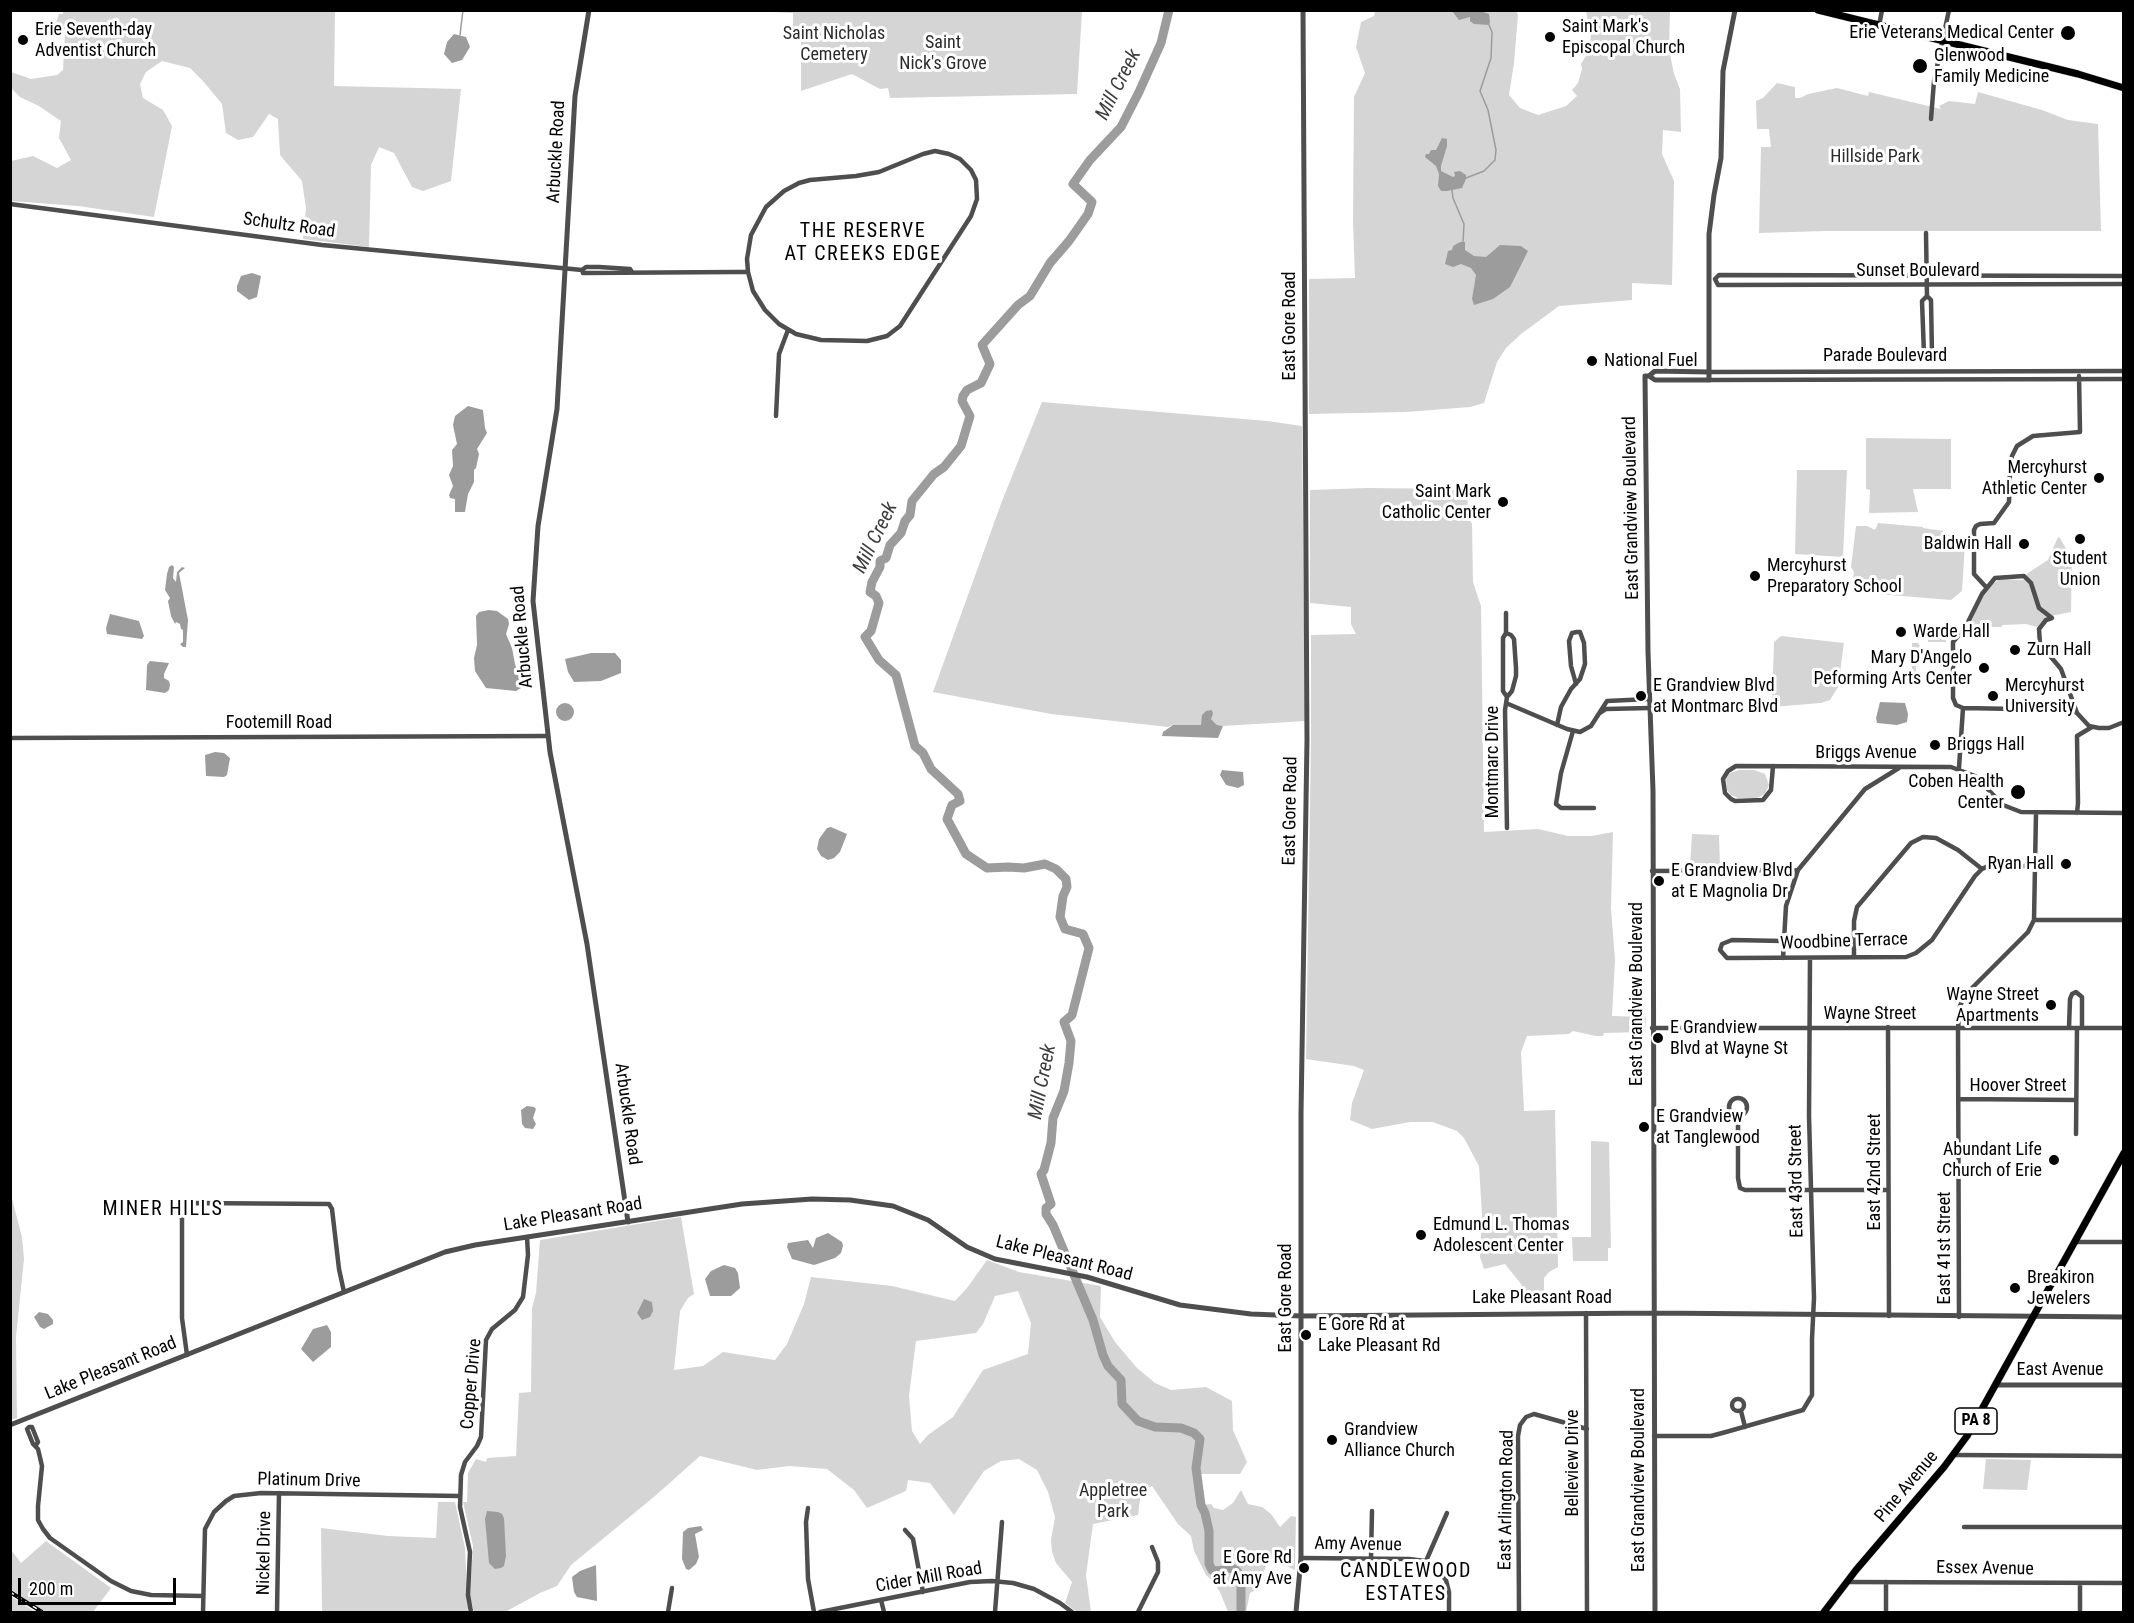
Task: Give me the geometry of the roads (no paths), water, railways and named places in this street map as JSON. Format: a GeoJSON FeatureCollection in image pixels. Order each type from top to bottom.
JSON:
{"type":"FeatureCollection","features":[{"type":"Feature","properties":{"kind":"main road"},"geometry":{"type":"LineString","coordinates":[[1818,10],[2078,74],[2124,88]]}},
{"type":"Feature","properties":{"kind":"main road","name":"Pine Avenue"},"geometry":{"type":"LineString","coordinates":[[1824,1612],[1954,1455],[1973,1427],[2124,1153]]}},
{"type":"Feature","properties":{"kind":"street","name":"Arbuckle Road"},"geometry":{"type":"LineString","coordinates":[[589,10],[575,96],[557,409],[538,526],[532,590],[534,626],[555,786],[587,944],[628,1222]]}},
{"type":"Feature","properties":{"kind":"street","name":"East Gore Road"},"geometry":{"type":"LineString","coordinates":[[1296,1612],[1301,1558],[1301,1114],[1307,696],[1303,10]]}},
{"type":"Feature","properties":{"kind":"street"},"geometry":{"type":"LineString","coordinates":[[1709,380],[1711,211],[1723,143],[1723,71],[1735,10]]}},
{"type":"Feature","properties":{"kind":"street"},"geometry":{"type":"LineString","coordinates":[[1879,26],[1882,10]]}},
{"type":"Feature","properties":{"kind":"street"},"geometry":{"type":"LineString","coordinates":[[1931,119],[1934,81],[1949,10]]}},
{"type":"Feature","properties":{"kind":"street"},"geometry":{"type":"LineString","coordinates":[[935,151],[955,156],[971,170],[978,188],[971,216],[904,320],[893,332],[875,340],[821,340],[804,337],[788,330],[765,310],[753,291],[748,272],[748,250],[751,235],[759,217],[774,199],[799,183],[879,172],[935,151]]}},
{"type":"Feature","properties":{"kind":"street","name":"Schultz Road"},"geometry":{"type":"LineString","coordinates":[[10,204],[322,245],[566,269],[582,270],[586,267],[599,267],[630,269],[632,272],[748,272]]}},
{"type":"Feature","properties":{"kind":"street"},"geometry":{"type":"LineString","coordinates":[[1926,233],[1927,296],[1922,301],[1924,354],[1928,358],[1928,380]]}},
{"type":"Feature","properties":{"kind":"street","name":"Sunset Boulevard"},"geometry":{"type":"LineString","coordinates":[[2124,276],[1719,275],[1711,279],[1718,285],[2124,284]]}},
{"type":"Feature","properties":{"kind":"street"},"geometry":{"type":"LineString","coordinates":[[776,416],[779,354],[788,330]]}},
{"type":"Feature","properties":{"kind":"street","name":"Parade Boulevard"},"geometry":{"type":"LineString","coordinates":[[1647,376],[1655,371],[2124,371]]}},
{"type":"Feature","properties":{"kind":"street"},"geometry":{"type":"LineString","coordinates":[[1986,587],[1974,574],[1974,530],[1980,524],[1994,523],[2009,502],[2012,456],[2017,446],[2033,436],[2080,432],[2079,371]]}},
{"type":"Feature","properties":{"kind":"street","name":"Parade Boulevard"},"geometry":{"type":"LineString","coordinates":[[1647,376],[1655,380],[2124,379]]}},
{"type":"Feature","properties":{"kind":"street","name":"East Grandview Boulevard"},"geometry":{"type":"LineString","coordinates":[[1647,376],[1649,699],[1653,765],[1654,1612]]}},
{"type":"Feature","properties":{"kind":"street"},"geometry":{"type":"LineString","coordinates":[[2077,713],[2069,710],[1963,708],[1956,705],[1953,698],[1953,642],[1965,628],[1986,587],[1995,578],[1999,576],[2027,577],[2034,589],[2039,608],[2052,618],[2046,620],[2039,629],[2040,644],[2061,669],[2071,703],[2077,713],[2092,727]]}},
{"type":"Feature","properties":{"kind":"street","name":"Montmarc Drive"},"geometry":{"type":"LineString","coordinates":[[1506,613],[1506,633],[1503,638],[1503,691],[1507,697]]}},
{"type":"Feature","properties":{"kind":"street"},"geometry":{"type":"LineString","coordinates":[[1557,725],[1561,707],[1580,679],[1585,664],[1584,643],[1580,632],[1572,633],[1569,641],[1576,684]]}},
{"type":"Feature","properties":{"kind":"street","name":"Montmarc Drive"},"geometry":{"type":"LineString","coordinates":[[1506,633],[1514,639],[1516,668],[1512,691],[1506,703],[1507,828]]}},
{"type":"Feature","properties":{"kind":"street"},"geometry":{"type":"LineString","coordinates":[[1506,703],[1557,725],[1580,732],[1588,729],[1605,703],[1611,700],[1649,699]]}},
{"type":"Feature","properties":{"kind":"street"},"geometry":{"type":"LineString","coordinates":[[1600,713],[1606,709],[1650,708]]}},
{"type":"Feature","properties":{"kind":"street"},"geometry":{"type":"LineString","coordinates":[[1963,708],[1959,768],[1975,776],[2003,805],[2021,812],[2036,813],[2124,813]]}},
{"type":"Feature","properties":{"kind":"street"},"geometry":{"type":"LineString","coordinates":[[2077,813],[2077,736],[2092,727],[2109,728],[2124,722]]}},
{"type":"Feature","properties":{"kind":"street"},"geometry":{"type":"LineString","coordinates":[[1573,731],[1561,773],[1556,804],[1561,808],[1594,808]]}},
{"type":"Feature","properties":{"kind":"street","name":"Footemill Road"},"geometry":{"type":"LineString","coordinates":[[10,738],[548,736]]}},
{"type":"Feature","properties":{"kind":"street","name":"Briggs Avenue"},"geometry":{"type":"LineString","coordinates":[[1773,766],[1771,790],[1762,800],[1736,801],[1728,798],[1723,779],[1733,767],[1773,766],[1947,766],[1959,768]]}},
{"type":"Feature","properties":{"kind":"street"},"geometry":{"type":"LineString","coordinates":[[1783,957],[1788,895],[1798,870],[1865,789],[1901,767]]}},
{"type":"Feature","properties":{"kind":"street"},"geometry":{"type":"LineString","coordinates":[[2036,813],[2034,920],[2124,920]]}},
{"type":"Feature","properties":{"kind":"street"},"geometry":{"type":"LineString","coordinates":[[1854,957],[1854,921],[1857,908],[1911,843],[1923,837],[1941,839],[1982,869],[1988,866],[2034,866]]}},
{"type":"Feature","properties":{"kind":"street","name":"Woodbine Terrace"},"geometry":{"type":"LineString","coordinates":[[1784,942],[1732,940],[1725,941],[1720,947],[1722,954],[1727,958],[1906,957],[1917,953],[1932,940],[1982,869]]}},
{"type":"Feature","properties":{"kind":"street"},"geometry":{"type":"LineString","coordinates":[[1652,871],[1798,870]]}},
{"type":"Feature","properties":{"kind":"street","name":"East 41st Street"},"geometry":{"type":"LineString","coordinates":[[1959,1317],[1958,1028],[1960,1006],[1963,997],[2028,932],[2034,920]]}},
{"type":"Feature","properties":{"kind":"street","name":"East 43rd Street"},"geometry":{"type":"LineString","coordinates":[[1745,1427],[1803,1410],[1812,1395],[1814,1298],[1809,1027],[1810,958]]}},
{"type":"Feature","properties":{"kind":"street"},"geometry":{"type":"LineString","coordinates":[[2069,1028],[2070,999],[2076,992],[2082,997],[2076,1134]]}},
{"type":"Feature","properties":{"kind":"street","name":"East 42nd Street"},"geometry":{"type":"LineString","coordinates":[[1888,1027],[1889,1316]]}},
{"type":"Feature","properties":{"kind":"street","name":"Wayne Street"},"geometry":{"type":"LineString","coordinates":[[1652,1028],[2124,1028]]}},
{"type":"Feature","properties":{"kind":"street","name":"Hoover Street"},"geometry":{"type":"LineString","coordinates":[[1959,1099],[2076,1100]]}},
{"type":"Feature","properties":{"kind":"street"},"geometry":{"type":"LineString","coordinates":[[1738,1116],[1740,1188],[1745,1190],[1888,1190]]}},
{"type":"Feature","properties":{"kind":"street","name":"Lake Pleasant Road"},"geometry":{"type":"LineString","coordinates":[[10,1425],[446,1251],[741,1204],[819,1198],[893,1206],[928,1220],[967,1247],[1009,1263],[1068,1273],[1191,1307],[1251,1314],[1301,1316],[1653,1313],[2124,1317]]}},
{"type":"Feature","properties":{"kind":"street"},"geometry":{"type":"LineString","coordinates":[[187,1355],[181,1307],[182,1214],[185,1207],[196,1202],[329,1204],[332,1209],[344,1292]]}},
{"type":"Feature","properties":{"kind":"street","name":"Copper Drive"},"geometry":{"type":"LineString","coordinates":[[471,1612],[468,1595],[470,1552],[460,1514],[462,1469],[481,1437],[486,1340],[492,1329],[515,1310],[522,1297],[528,1255],[527,1237]]}},
{"type":"Feature","properties":{"kind":"street"},"geometry":{"type":"LineString","coordinates":[[2075,1242],[2124,1242]]}},
{"type":"Feature","properties":{"kind":"street","name":"Belleview Drive"},"geometry":{"type":"LineString","coordinates":[[1586,1313],[1587,1612]]}},
{"type":"Feature","properties":{"kind":"street","name":"East Avenue"},"geometry":{"type":"LineString","coordinates":[[1996,1385],[2124,1385]]}},
{"type":"Feature","properties":{"kind":"street"},"geometry":{"type":"LineString","coordinates":[[1654,1436],[1712,1436],[1745,1427],[1741,1411]]}},
{"type":"Feature","properties":{"kind":"street","name":"East Arlington Road"},"geometry":{"type":"LineString","coordinates":[[1519,1612],[1518,1429],[1526,1417],[1534,1414],[1587,1429]]}},
{"type":"Feature","properties":{"kind":"street"},"geometry":{"type":"LineString","coordinates":[[25,1419],[29,1427],[32,1427],[38,1442],[36,1445],[42,1471],[38,1515],[43,1529],[50,1538],[127,1590],[151,1595],[203,1596],[203,1612]]}},
{"type":"Feature","properties":{"kind":"street"},"geometry":{"type":"LineString","coordinates":[[1954,1455],[2124,1456]]}},
{"type":"Feature","properties":{"kind":"street","name":"Platinum Drive"},"geometry":{"type":"LineString","coordinates":[[203,1596],[205,1536],[208,1524],[214,1512],[234,1496],[250,1493],[279,1493],[460,1496]]}},
{"type":"Feature","properties":{"kind":"street","name":"Nickel Drive"},"geometry":{"type":"LineString","coordinates":[[277,1612],[279,1493]]}},
{"type":"Feature","properties":{"kind":"street"},"geometry":{"type":"LineString","coordinates":[[808,1508],[806,1522],[807,1579],[814,1612]]}},
{"type":"Feature","properties":{"kind":"street"},"geometry":{"type":"LineString","coordinates":[[1371,1558],[1372,1511]]}},
{"type":"Feature","properties":{"kind":"street"},"geometry":{"type":"LineString","coordinates":[[1426,1561],[1447,1513]]}},
{"type":"Feature","properties":{"kind":"street"},"geometry":{"type":"LineString","coordinates":[[995,1612],[1002,1522]]}},
{"type":"Feature","properties":{"kind":"street"},"geometry":{"type":"LineString","coordinates":[[1964,1527],[2124,1527]]}},
{"type":"Feature","properties":{"kind":"street"},"geometry":{"type":"LineString","coordinates":[[905,1530],[913,1539],[923,1592]]}},
{"type":"Feature","properties":{"kind":"street"},"geometry":{"type":"LineString","coordinates":[[1138,1612],[1158,1572],[1158,1562],[1152,1547]]}},
{"type":"Feature","properties":{"kind":"street","name":"Amy Avenue"},"geometry":{"type":"LineString","coordinates":[[1301,1558],[1409,1558],[1426,1561],[1446,1580],[1449,1592],[1449,1612]]}},
{"type":"Feature","properties":{"kind":"street","name":"Cider Mill Road"},"geometry":{"type":"LineString","coordinates":[[820,1612],[976,1581],[998,1581],[1034,1589],[1060,1603],[1071,1612]]}},
{"type":"Feature","properties":{"kind":"street","name":"Essex Avenue"},"geometry":{"type":"LineString","coordinates":[[1847,1582],[2124,1583]]}},
{"type":"Feature","properties":{"kind":"street"},"geometry":{"type":"LineString","coordinates":[[1886,1582],[1886,1612]]}},
{"type":"Feature","properties":{"kind":"street"},"geometry":{"type":"LineString","coordinates":[[2080,1584],[2080,1612]]}},
{"type":"Feature","properties":{"kind":"street"},"geometry":{"type":"LineString","coordinates":[[668,1612],[672,1588]]}},
{"type":"Feature","properties":{"kind":"street"},"geometry":{"type":"LineString","coordinates":[[881,1600],[884,1612]]}},
{"type":"Feature","properties":{"kind":"waterway"},"geometry":{"type":"LineString","coordinates":[[460,35],[463,10]]}},
{"type":"Feature","properties":{"kind":"waterway","name":"Mill Creek"},"geometry":{"type":"LineString","coordinates":[[1169,10],[1161,43],[1121,127],[1090,160],[1073,184],[1092,202],[1088,214],[1050,263],[1030,296],[1018,305],[982,345],[990,364],[981,383],[967,390],[963,396],[962,401],[970,416],[961,446],[912,501],[910,515],[901,533],[890,545],[886,558],[880,561],[880,567],[872,582],[870,592],[876,596],[879,603],[871,631],[865,637],[879,660],[896,675],[915,746],[923,753],[931,769],[958,794],[960,801],[952,805],[947,819],[966,854],[987,868],[1024,868],[1045,864],[1056,869],[1066,879],[1067,887],[1063,896],[1060,917],[1065,929],[1083,934],[1089,948],[1072,1015],[1064,1022],[1071,1041],[1069,1063],[1064,1091],[1053,1118],[1051,1143],[1041,1174],[1051,1204],[1046,1208],[1046,1214],[1053,1225],[1093,1320],[1103,1355],[1108,1366],[1121,1380],[1122,1404],[1138,1421],[1155,1427],[1181,1428],[1194,1433],[1200,1439],[1196,1468],[1201,1505],[1209,1531],[1209,1564],[1212,1570],[1232,1568],[1237,1571],[1241,1579],[1241,1612]]}},
{"type":"Feature","properties":{"kind":"waterway"},"geometry":{"type":"LineString","coordinates":[[1466,178],[1484,171],[1495,160],[1496,150],[1488,110],[1480,91],[1491,58],[1492,32],[1489,25]]}},
{"type":"Feature","properties":{"kind":"waterway"},"geometry":{"type":"LineString","coordinates":[[1452,190],[1464,224],[1463,242]]}},
{"type":"Feature","properties":{"kind":"railway"},"geometry":{"type":"LineString","coordinates":[[10,1592],[42,1612]]}},
{"type":"Feature","properties":{"kind":"place","name":"Erie Veterans Medical Center"},"geometry":{"type":"Point","coordinates":[2068,33]}},
{"type":"Feature","properties":{"kind":"place","name":"Saint Mark's Episcopal Church"},"geometry":{"type":"Point","coordinates":[1550,37]}},
{"type":"Feature","properties":{"kind":"place","name":"Erie Seventh-day Adventist Church"},"geometry":{"type":"Point","coordinates":[23,40]}},
{"type":"Feature","properties":{"kind":"place","name":"Glenwood Family Medicine"},"geometry":{"type":"Point","coordinates":[1920,66]}},
{"type":"Feature","properties":{"kind":"place","name":"National Fuel"},"geometry":{"type":"Point","coordinates":[1592,361]}},
{"type":"Feature","properties":{"kind":"place","name":"Mercyhurst Athletic Center"},"geometry":{"type":"Point","coordinates":[2099,478]}},
{"type":"Feature","properties":{"kind":"place","name":"Saint Mark Catholic Center"},"geometry":{"type":"Point","coordinates":[1503,502]}},
{"type":"Feature","properties":{"kind":"place","name":"Student Union"},"geometry":{"type":"Point","coordinates":[2080,539]}},
{"type":"Feature","properties":{"kind":"place","name":"Baldwin Hall"},"geometry":{"type":"Point","coordinates":[2024,544]}},
{"type":"Feature","properties":{"kind":"place","name":"Mercyhurst Preparatory School"},"geometry":{"type":"Point","coordinates":[1755,576]}},
{"type":"Feature","properties":{"kind":"place","name":"Warde Hall"},"geometry":{"type":"Point","coordinates":[1901,632]}},
{"type":"Feature","properties":{"kind":"place","name":"Zurn Hall"},"geometry":{"type":"Point","coordinates":[2015,650]}},
{"type":"Feature","properties":{"kind":"place","name":"Mary D'Angelo Peforming Arts Center"},"geometry":{"type":"Point","coordinates":[1984,668]}},
{"type":"Feature","properties":{"kind":"place","name":"E Grandview Blvd at Montmarc Blvd"},"geometry":{"type":"Point","coordinates":[1641,696]}},
{"type":"Feature","properties":{"kind":"place","name":"Mercyhurst University"},"geometry":{"type":"Point","coordinates":[1993,696]}},
{"type":"Feature","properties":{"kind":"place","name":"Briggs Hall"},"geometry":{"type":"Point","coordinates":[1935,745]}},
{"type":"Feature","properties":{"kind":"place","name":"Coben Health Center"},"geometry":{"type":"Point","coordinates":[2018,792]}},
{"type":"Feature","properties":{"kind":"place","name":"Ryan Hall"},"geometry":{"type":"Point","coordinates":[2066,864]}},
{"type":"Feature","properties":{"kind":"place","name":"E Grandview Blvd at E Magnolia Dr"},"geometry":{"type":"Point","coordinates":[1659,881]}},
{"type":"Feature","properties":{"kind":"place","name":"Wayne Street Apartments"},"geometry":{"type":"Point","coordinates":[2051,1005]}},
{"type":"Feature","properties":{"kind":"place","name":"E Grandview Blvd at Wayne St"},"geometry":{"type":"Point","coordinates":[1658,1038]}},
{"type":"Feature","properties":{"kind":"place","name":"E Grandview at Tanglewood"},"geometry":{"type":"Point","coordinates":[1644,1127]}},
{"type":"Feature","properties":{"kind":"place","name":"Abundant Life Church of Erie"},"geometry":{"type":"Point","coordinates":[2054,1160]}},
{"type":"Feature","properties":{"kind":"place","name":"Edmund L. Thomas Adolescent Center"},"geometry":{"type":"Point","coordinates":[1421,1235]}},
{"type":"Feature","properties":{"kind":"place","name":"Breakiron Jewelers"},"geometry":{"type":"Point","coordinates":[2015,1288]}},
{"type":"Feature","properties":{"kind":"place","name":"E Gore Rd at Lake Pleasant Rd"},"geometry":{"type":"Point","coordinates":[1306,1335]}},
{"type":"Feature","properties":{"kind":"place","name":"Grandview Alliance Church"},"geometry":{"type":"Point","coordinates":[1332,1440]}},
{"type":"Feature","properties":{"kind":"place","name":"E Gore Rd at Amy Ave"},"geometry":{"type":"Point","coordinates":[1304,1568]}},
{"type":"Feature","properties":{"kind":"district","name":"THE RESERVE AT CREEKS EDGE"},"geometry":{"type":"Point","coordinates":[863,244]}},
{"type":"Feature","properties":{"kind":"district","name":"MINER HILLS"},"geometry":{"type":"Point","coordinates":[163,1210]}},
{"type":"Feature","properties":{"kind":"district","name":"CANDLEWOOD ESTATES"},"geometry":{"type":"Point","coordinates":[1406,1584]}},
{"type":"Feature","properties":{"kind":"park label","name":"Saint Nicholas Cemetery"},"geometry":{"type":"Point","coordinates":[834,44]}},
{"type":"Feature","properties":{"kind":"park label","name":"Saint Nick's Grove"},"geometry":{"type":"Point","coordinates":[943,53]}},
{"type":"Feature","properties":{"kind":"park label","name":"Hillside Park"},"geometry":{"type":"Point","coordinates":[1875,157]}},
{"type":"Feature","properties":{"kind":"park label","name":"Appletree Park"},"geometry":{"type":"Point","coordinates":[1113,1501]}}]}
